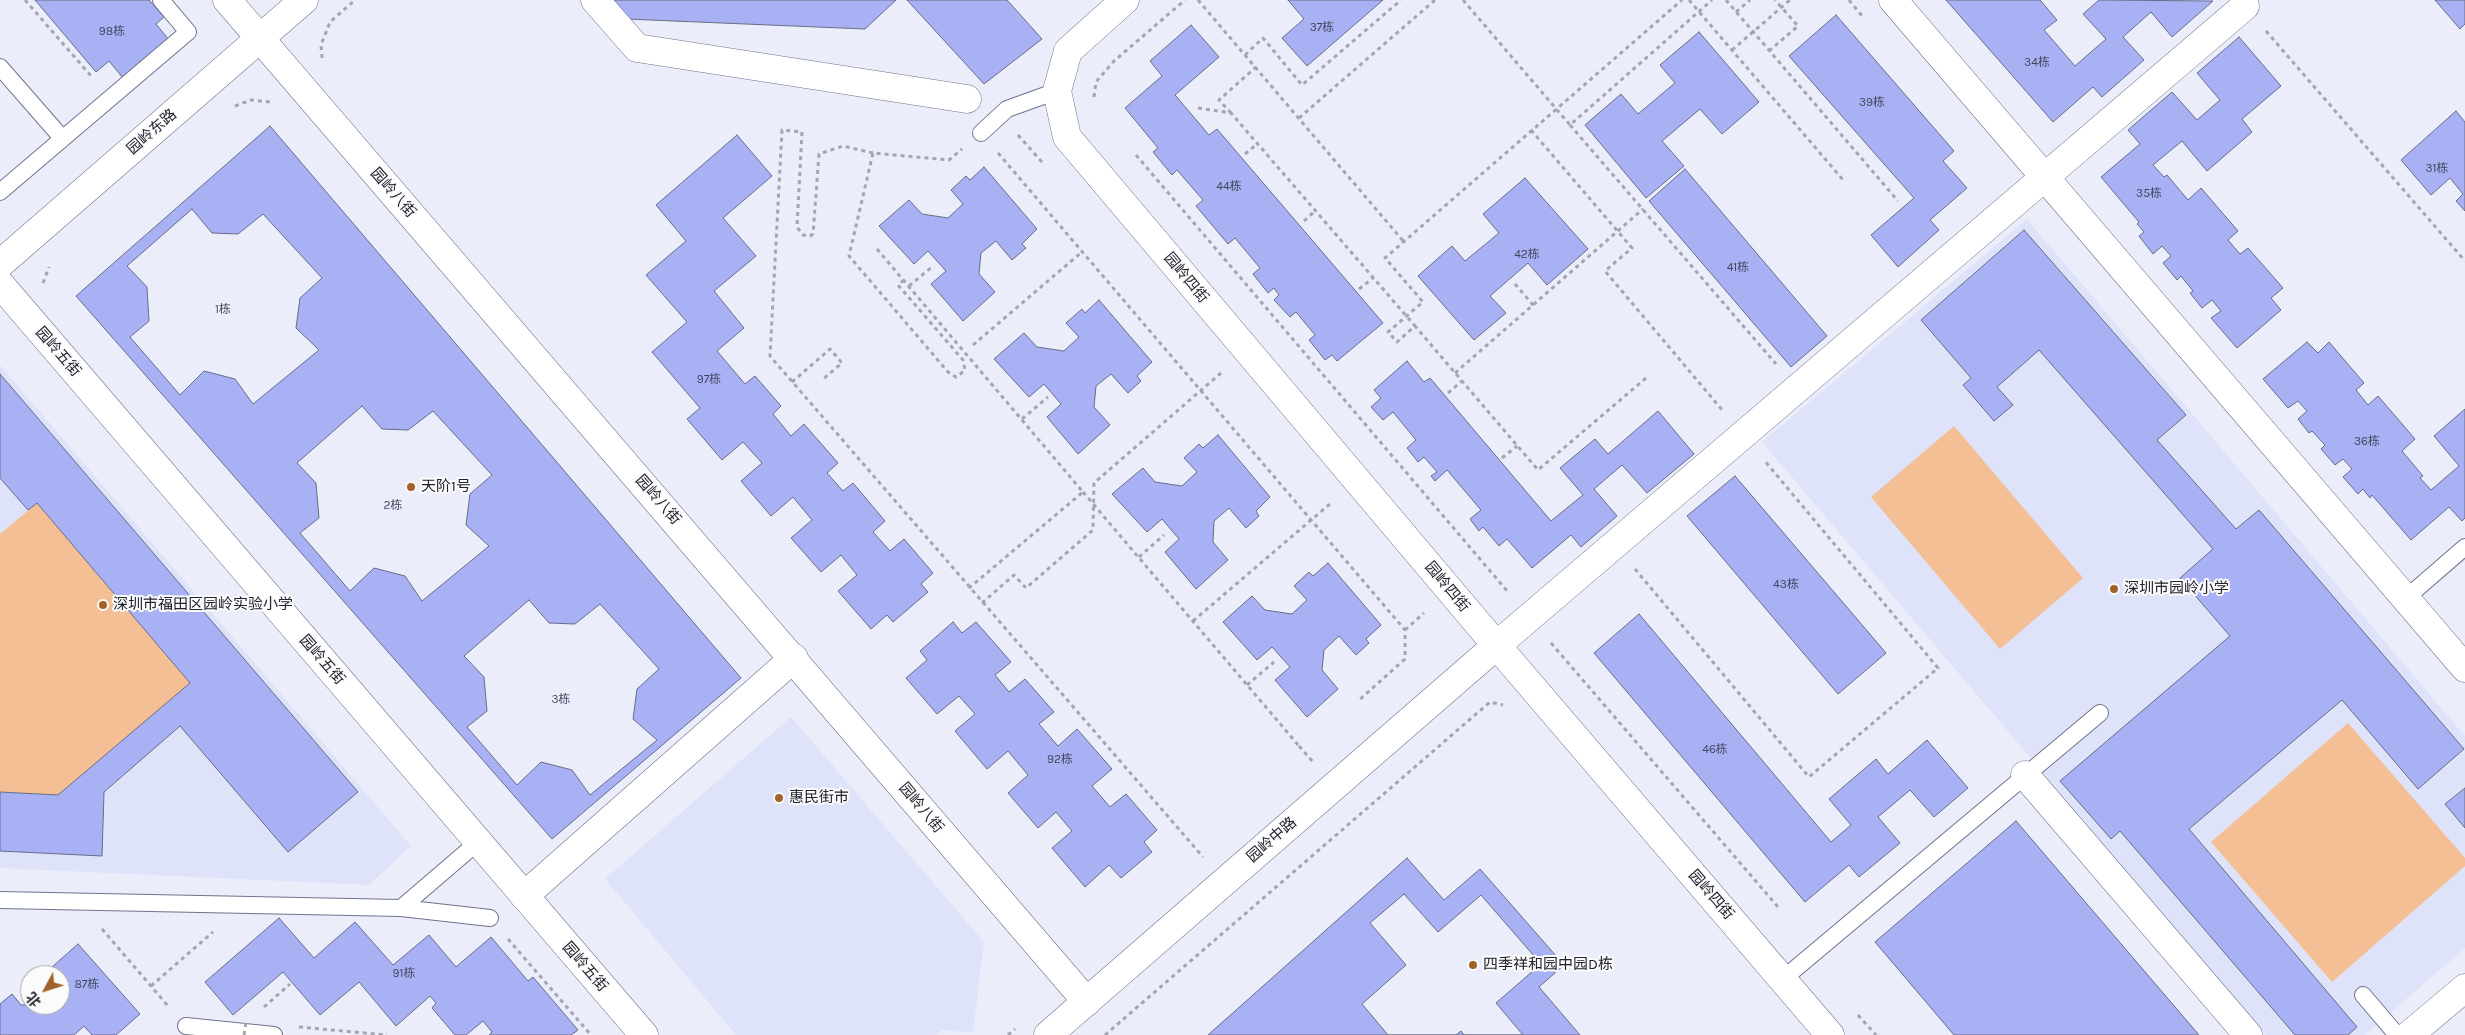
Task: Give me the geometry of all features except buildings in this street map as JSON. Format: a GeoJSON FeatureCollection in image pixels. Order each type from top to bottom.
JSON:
{"type":"FeatureCollection","features":[{"type":"Feature","properties":{"kind":"street","name":"园岭八街"},"geometry":{"type":"LineString","coordinates":[[227,0],[794,658],[1087,1002]]}},
{"type":"Feature","properties":{"kind":"street","name":"园岭东路"},"geometry":{"type":"LineString","coordinates":[[0,264],[304,0]]}},
{"type":"Feature","properties":{"kind":"street"},"geometry":{"type":"LineString","coordinates":[[595,0],[637,48],[966,99]]}},
{"type":"Feature","properties":{"kind":"street"},"geometry":{"type":"LineString","coordinates":[[1058,91],[1068,51],[1125,0]]}},
{"type":"Feature","properties":{"kind":"street"},"geometry":{"type":"LineString","coordinates":[[1893,0],[2465,668]]}},
{"type":"Feature","properties":{"kind":"street","name":"园岭中路"},"geometry":{"type":"LineString","coordinates":[[1048,1035],[1497,646],[2245,6]]}},
{"type":"Feature","properties":{"kind":"street","name":"园岭四街"},"geometry":{"type":"LineString","coordinates":[[1058,91],[1067,137],[1497,646],[1830,1035]]}},
{"type":"Feature","properties":{"kind":"street","name":"园岭五街"},"geometry":{"type":"LineString","coordinates":[[0,284],[644,1035]]}},
{"type":"Feature","properties":{"kind":"street"},"geometry":{"type":"LineString","coordinates":[[524,896],[539,880],[794,658]]}},
{"type":"Feature","properties":{"kind":"street"},"geometry":{"type":"LineString","coordinates":[[2025,776],[2248,1035]]}},
{"type":"Feature","properties":{"kind":"street"},"geometry":{"type":"LineString","coordinates":[[2409,1035],[2461,999]]}},
{"type":"Feature","properties":{"kind":"lane"},"geometry":{"type":"LineString","coordinates":[[0,192],[188,32],[160,0]]}},
{"type":"Feature","properties":{"kind":"lane"},"geometry":{"type":"LineString","coordinates":[[0,67],[62,138]]}},
{"type":"Feature","properties":{"kind":"lane"},"geometry":{"type":"LineString","coordinates":[[981,133],[1007,109],[1058,91]]}},
{"type":"Feature","properties":{"kind":"lane"},"geometry":{"type":"LineString","coordinates":[[2406,599],[2465,547]]}},
{"type":"Feature","properties":{"kind":"lane"},"geometry":{"type":"LineString","coordinates":[[1783,979],[2100,712]]}},
{"type":"Feature","properties":{"kind":"lane"},"geometry":{"type":"LineString","coordinates":[[401,908],[478,842]]}},
{"type":"Feature","properties":{"kind":"lane"},"geometry":{"type":"LineString","coordinates":[[0,900],[401,908],[490,918]]}},
{"type":"Feature","properties":{"kind":"lane"},"geometry":{"type":"LineString","coordinates":[[2363,995],[2397,1035]]}},
{"type":"Feature","properties":{"kind":"lane"},"geometry":{"type":"LineString","coordinates":[[186,1026],[274,1035]]}},
{"type":"Feature","properties":{"kind":"path"},"geometry":{"type":"LineString","coordinates":[[25,0],[111,98]]}},
{"type":"Feature","properties":{"kind":"path"},"geometry":{"type":"LineString","coordinates":[[322,65],[321,45],[330,22],[355,0]]}},
{"type":"Feature","properties":{"kind":"path"},"geometry":{"type":"LineString","coordinates":[[1114,61],[1185,0]]}},
{"type":"Feature","properties":{"kind":"path"},"geometry":{"type":"LineString","coordinates":[[1198,0],[1404,242]]}},
{"type":"Feature","properties":{"kind":"path"},"geometry":{"type":"LineString","coordinates":[[1245,55],[1263,38],[1302,85],[1401,0]]}},
{"type":"Feature","properties":{"kind":"path"},"geometry":{"type":"LineString","coordinates":[[1299,118],[1434,0]]}},
{"type":"Feature","properties":{"kind":"path"},"geometry":{"type":"LineString","coordinates":[[1463,0],[1776,365]]}},
{"type":"Feature","properties":{"kind":"path"},"geometry":{"type":"LineString","coordinates":[[1415,326],[1397,342],[1388,332],[1423,302],[1386,258],[1682,0]]}},
{"type":"Feature","properties":{"kind":"path"},"geometry":{"type":"LineString","coordinates":[[1689,0],[1844,181]]}},
{"type":"Feature","properties":{"kind":"path"},"geometry":{"type":"LineString","coordinates":[[1570,125],[1712,0]]}},
{"type":"Feature","properties":{"kind":"path"},"geometry":{"type":"LineString","coordinates":[[1726,0],[1898,201]]}},
{"type":"Feature","properties":{"kind":"path"},"geometry":{"type":"LineString","coordinates":[[1736,12],[1750,0]]}},
{"type":"Feature","properties":{"kind":"path"},"geometry":{"type":"LineString","coordinates":[[1769,51],[1798,26],[1775,0]]}},
{"type":"Feature","properties":{"kind":"path"},"geometry":{"type":"LineString","coordinates":[[1732,50],[1790,0]]}},
{"type":"Feature","properties":{"kind":"path"},"geometry":{"type":"LineString","coordinates":[[2245,6],[2465,261]]}},
{"type":"Feature","properties":{"kind":"path"},"geometry":{"type":"LineString","coordinates":[[1256,67],[1219,100],[1538,470],[1646,378]]}},
{"type":"Feature","properties":{"kind":"path"},"geometry":{"type":"LineString","coordinates":[[228,112],[235,106],[251,100],[273,102]]}},
{"type":"Feature","properties":{"kind":"path"},"geometry":{"type":"LineString","coordinates":[[1198,108],[1231,113]]}},
{"type":"Feature","properties":{"kind":"path"},"geometry":{"type":"LineString","coordinates":[[1207,861],[982,604],[770,356],[782,130],[802,132],[797,227],[803,235],[810,236],[813,234],[819,154],[843,146],[873,153],[949,160],[981,133],[1405,630],[1405,659],[1358,701]]}},
{"type":"Feature","properties":{"kind":"path"},"geometry":{"type":"LineString","coordinates":[[1531,130],[1632,248],[1605,271],[1938,668],[1809,776],[1615,546]]}},
{"type":"Feature","properties":{"kind":"path"},"geometry":{"type":"LineString","coordinates":[[1245,154],[1257,144]]}},
{"type":"Feature","properties":{"kind":"path"},"geometry":{"type":"LineString","coordinates":[[873,153],[849,256],[948,372],[956,376],[962,374],[965,364],[963,360],[898,285],[904,280]]}},
{"type":"Feature","properties":{"kind":"path"},"geometry":{"type":"LineString","coordinates":[[1136,155],[1778,907]]}},
{"type":"Feature","properties":{"kind":"path"},"geometry":{"type":"LineString","coordinates":[[1455,373],[1643,209]]}},
{"type":"Feature","properties":{"kind":"path"},"geometry":{"type":"LineString","coordinates":[[1304,221],[1316,212]]}},
{"type":"Feature","properties":{"kind":"path"},"geometry":{"type":"LineString","coordinates":[[877,249],[1317,766]]}},
{"type":"Feature","properties":{"kind":"path"},"geometry":{"type":"LineString","coordinates":[[973,345],[1083,251]]}},
{"type":"Feature","properties":{"kind":"path"},"geometry":{"type":"LineString","coordinates":[[42,286],[48,267],[54,262]]}},
{"type":"Feature","properties":{"kind":"path"},"geometry":{"type":"LineString","coordinates":[[909,286],[933,266]]}},
{"type":"Feature","properties":{"kind":"path"},"geometry":{"type":"LineString","coordinates":[[1359,289],[1373,278]]}},
{"type":"Feature","properties":{"kind":"path"},"geometry":{"type":"LineString","coordinates":[[1515,284],[1534,306]]}},
{"type":"Feature","properties":{"kind":"path"},"geometry":{"type":"LineString","coordinates":[[792,382],[830,349],[842,363],[822,380]]}},
{"type":"Feature","properties":{"kind":"path"},"geometry":{"type":"LineString","coordinates":[[982,604],[1014,576],[1026,588],[1093,530],[1094,483],[1221,373]]}},
{"type":"Feature","properties":{"kind":"path"},"geometry":{"type":"LineString","coordinates":[[1448,393],[1462,382]]}},
{"type":"Feature","properties":{"kind":"path"},"geometry":{"type":"LineString","coordinates":[[1022,419],[1048,397]]}},
{"type":"Feature","properties":{"kind":"path"},"geometry":{"type":"LineString","coordinates":[[1502,458],[1517,446]]}},
{"type":"Feature","properties":{"kind":"path"},"geometry":{"type":"LineString","coordinates":[[969,588],[1083,492]]}},
{"type":"Feature","properties":{"kind":"path"},"geometry":{"type":"LineString","coordinates":[[1193,621],[1331,503]]}},
{"type":"Feature","properties":{"kind":"path"},"geometry":{"type":"LineString","coordinates":[[1138,557],[1164,535]]}},
{"type":"Feature","properties":{"kind":"path"},"geometry":{"type":"LineString","coordinates":[[1405,630],[1424,613]]}},
{"type":"Feature","properties":{"kind":"path"},"geometry":{"type":"LineString","coordinates":[[1247,685],[1274,662]]}},
{"type":"Feature","properties":{"kind":"path"},"geometry":{"type":"LineString","coordinates":[[1105,1035],[1490,702]]}},
{"type":"Feature","properties":{"kind":"path"},"geometry":{"type":"LineString","coordinates":[[80,903],[186,1026]]}},
{"type":"Feature","properties":{"kind":"path"},"geometry":{"type":"LineString","coordinates":[[151,986],[243,906]]}},
{"type":"Feature","properties":{"kind":"path"},"geometry":{"type":"LineString","coordinates":[[490,918],[591,1035]]}},
{"type":"Feature","properties":{"kind":"path"},"geometry":{"type":"LineString","coordinates":[[260,1009],[290,984]]}},
{"type":"Feature","properties":{"kind":"path"},"geometry":{"type":"LineString","coordinates":[[244,1035],[246,1022],[253,1016]]}},
{"type":"Feature","properties":{"kind":"path"},"geometry":{"type":"LineString","coordinates":[[246,1022],[255,1023]]}},
{"type":"Feature","properties":{"kind":"path"},"geometry":{"type":"LineString","coordinates":[[293,1026],[387,1035]]}},
{"type":"Feature","properties":{"kind":"shaded area","name":"深圳市园岭小学"},"geometry":{"type":"Polygon","coordinates":[[[2027,219],[2465,736],[2465,948],[2365,1035],[2266,1035],[1762,442],[2027,219]]]}},
{"type":"Feature","properties":{"kind":"shaded area","name":"深圳市福田区园岭实验小学"},"geometry":{"type":"Polygon","coordinates":[[[0,365],[411,846],[369,885],[0,868],[0,365]]]}},
{"type":"Feature","properties":{"kind":"shaded area"},"geometry":{"type":"Polygon","coordinates":[[[1954,426],[2083,578],[2000,649],[1871,497],[1954,426]]]}},
{"type":"Feature","properties":{"kind":"shaded area"},"geometry":{"type":"Polygon","coordinates":[[[37,503],[190,683],[58,795],[0,792],[0,534],[37,503]]]}},
{"type":"Feature","properties":{"kind":"shaded area","name":"惠民街市"},"geometry":{"type":"Polygon","coordinates":[[[791,717],[984,942],[973,1033],[943,1030],[936,1035],[736,1035],[605,879],[791,717]]]}},
{"type":"Feature","properties":{"kind":"shaded area"},"geometry":{"type":"Polygon","coordinates":[[[2348,723],[2465,858],[2465,866],[2332,982],[2211,842],[2348,723]]]}},
{"type":"Feature","properties":{"kind":"place","name":"天阶1号"},"geometry":{"type":"Point","coordinates":[411,487]}},
{"type":"Feature","properties":{"kind":"place","name":"深圳市园岭小学"},"geometry":{"type":"Point","coordinates":[2114,589]}},
{"type":"Feature","properties":{"kind":"place","name":"深圳市福田区园岭实验小学"},"geometry":{"type":"Point","coordinates":[103,605]}},
{"type":"Feature","properties":{"kind":"place","name":"惠民街市"},"geometry":{"type":"Point","coordinates":[779,798]}},
{"type":"Feature","properties":{"kind":"place","name":"四季祥和园中园D栋"},"geometry":{"type":"Point","coordinates":[1473,965]}}]}
